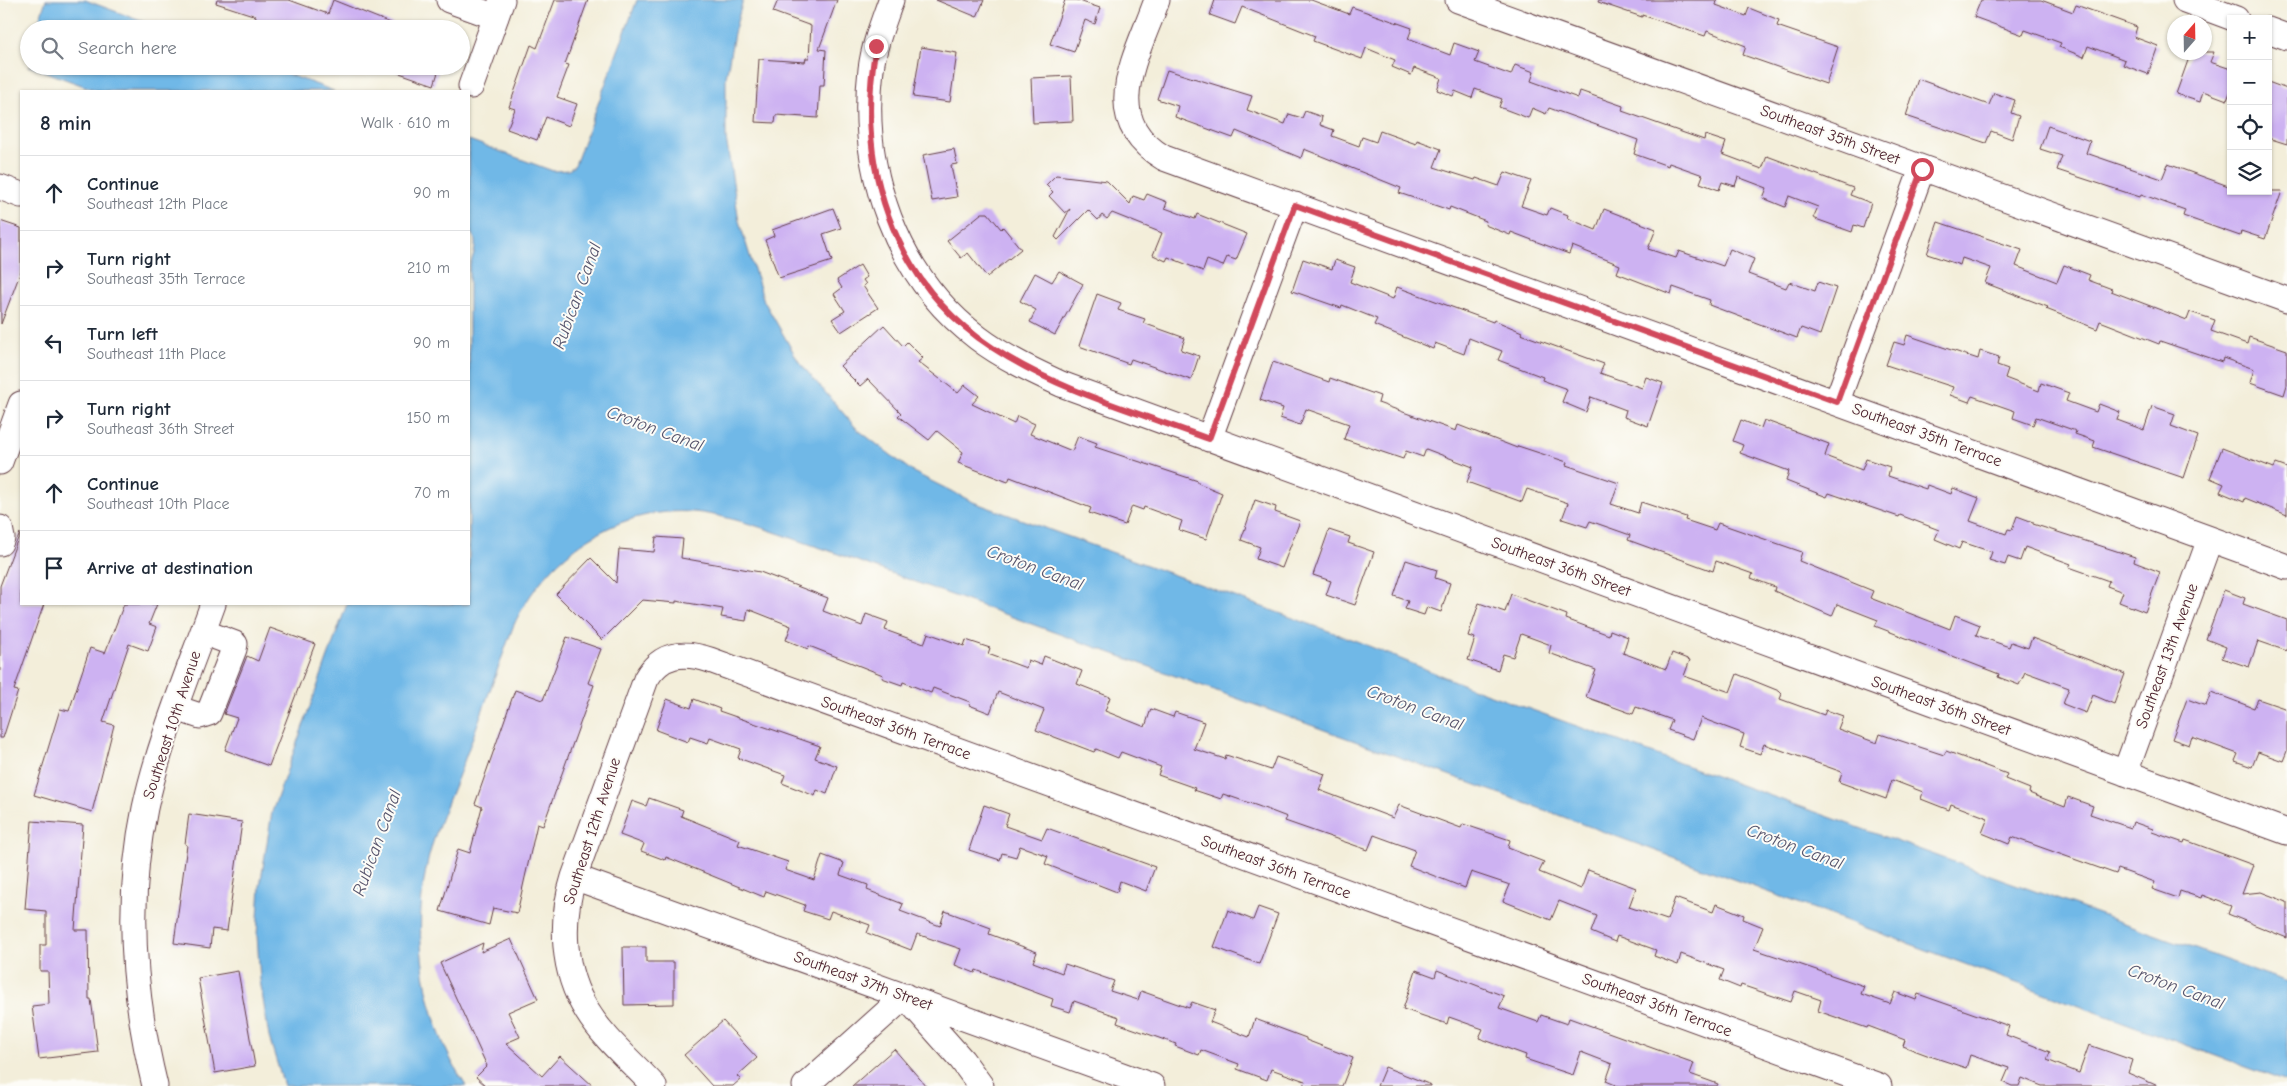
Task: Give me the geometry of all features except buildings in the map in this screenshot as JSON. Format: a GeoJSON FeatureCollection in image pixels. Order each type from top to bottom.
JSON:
{"type":"FeatureCollection","features":[{"type":"Feature","properties":{"kind":"street"},"geometry":{"type":"LineString","coordinates":[[449,0],[499,9],[471,86]]}},
{"type":"Feature","properties":{"kind":"street","name":"Southeast 36th Street"},"geometry":{"type":"LineString","coordinates":[[891,0],[876,46],[871,69],[869,113],[876,174],[891,223],[914,267],[944,306],[962,325],[995,350],[1061,384],[2287,832]]}},
{"type":"Feature","properties":{"kind":"street","name":"Southeast 35th Terrace"},"geometry":{"type":"LineString","coordinates":[[1157,0],[1128,83],[1126,108],[1129,121],[1141,142],[1164,158],[2287,567]]}},
{"type":"Feature","properties":{"kind":"street","name":"Southeast 35th Street"},"geometry":{"type":"LineString","coordinates":[[1458,0],[1922,169],[2285,292]]}},
{"type":"Feature","properties":{"kind":"street"},"geometry":{"type":"LineString","coordinates":[[2185,0],[2227,16]]}},
{"type":"Feature","properties":{"kind":"street"},"geometry":{"type":"LineString","coordinates":[[2272,31],[2287,37]]}},
{"type":"Feature","properties":{"kind":"street"},"geometry":{"type":"LineString","coordinates":[[1837,402],[1922,169]]}},
{"type":"Feature","properties":{"kind":"street"},"geometry":{"type":"LineString","coordinates":[[0,187],[20,195]]}},
{"type":"Feature","properties":{"kind":"street"},"geometry":{"type":"LineString","coordinates":[[1209,439],[1295,205]]}},
{"type":"Feature","properties":{"kind":"street"},"geometry":{"type":"LineString","coordinates":[[0,462],[20,407]]}},
{"type":"Feature","properties":{"kind":"street"},"geometry":{"type":"LineString","coordinates":[[0,528],[2,538],[0,543]]}},
{"type":"Feature","properties":{"kind":"street","name":"Southeast 13th Avenue"},"geometry":{"type":"LineString","coordinates":[[2125,773],[2210,538]]}},
{"type":"Feature","properties":{"kind":"street","name":"Southeast 10th Avenue"},"geometry":{"type":"LineString","coordinates":[[155,1086],[141,1018],[135,960],[136,871],[149,794],[176,708],[213,605]]}},
{"type":"Feature","properties":{"kind":"street"},"geometry":{"type":"LineString","coordinates":[[176,708],[200,716],[209,713],[234,649],[235,644],[229,640],[203,632]]}},
{"type":"Feature","properties":{"kind":"street","name":"Southeast 36th Terrace"},"geometry":{"type":"LineString","coordinates":[[672,656],[689,655],[710,660],[1879,1086]]}},
{"type":"Feature","properties":{"kind":"street","name":"Southeast 12th Avenue"},"geometry":{"type":"LineString","coordinates":[[654,1086],[596,1024],[587,1011],[574,982],[568,962],[565,925],[569,893],[574,877],[646,679],[658,662],[672,656]]}},
{"type":"Feature","properties":{"kind":"street","name":"Southeast 37th Street"},"geometry":{"type":"LineString","coordinates":[[574,877],[1152,1086]]}},
{"type":"Feature","properties":{"kind":"street"},"geometry":{"type":"LineString","coordinates":[[805,1086],[906,996],[962,1060],[981,1086]]}},
{"type":"Feature","properties":{"kind":"water"},"geometry":{"type":"Polygon","coordinates":[[[46,0],[85,0],[139,20],[39,20],[46,0]]]}},
{"type":"Feature","properties":{"kind":"water"},"geometry":{"type":"Polygon","coordinates":[[[637,0],[743,0],[734,33],[726,78],[726,138],[739,221],[764,301],[799,362],[857,429],[913,472],[973,502],[1359,642],[1474,689],[2287,982],[2287,1082],[827,550],[734,519],[702,513],[672,512],[642,516],[615,525],[589,539],[565,556],[544,577],[527,601],[513,627],[436,833],[423,885],[421,945],[424,975],[439,1033],[451,1061],[466,1086],[284,1086],[269,1037],[260,980],[257,935],[260,886],[272,812],[347,605],[470,605],[470,264],[475,243],[470,231],[470,140],[553,171],[569,170],[575,165],[637,0]]]}},
{"type":"Feature","properties":{"kind":"water"},"geometry":{"type":"Polygon","coordinates":[[[54,75],[290,75],[331,90],[95,90],[54,75]]]}},
{"type":"Feature","properties":{"kind":"route"},"geometry":{"type":"LineString","coordinates":[[876,46],[871,69],[869,122],[871,148],[882,200],[891,223],[914,267],[944,306],[962,325],[995,350],[1034,371],[1061,384],[1209,439],[1295,205],[1837,402],[1922,169]]}},
{"type":"Feature","properties":{"kind":"water label","name":"Rubican Canal"},"geometry":{"type":"Point","coordinates":[577,296]}},
{"type":"Feature","properties":{"kind":"water label","name":"Croton Canal"},"geometry":{"type":"Point","coordinates":[655,429]}},
{"type":"Feature","properties":{"kind":"water label","name":"Croton Canal"},"geometry":{"type":"Point","coordinates":[1035,568]}},
{"type":"Feature","properties":{"kind":"water label","name":"Croton Canal"},"geometry":{"type":"Point","coordinates":[1415,708]}},
{"type":"Feature","properties":{"kind":"water label","name":"Rubican Canal"},"geometry":{"type":"Point","coordinates":[377,843]}},
{"type":"Feature","properties":{"kind":"water label","name":"Croton Canal"},"geometry":{"type":"Point","coordinates":[1795,847]}},
{"type":"Feature","properties":{"kind":"water label","name":"Croton Canal"},"geometry":{"type":"Point","coordinates":[2176,987]}}]}
